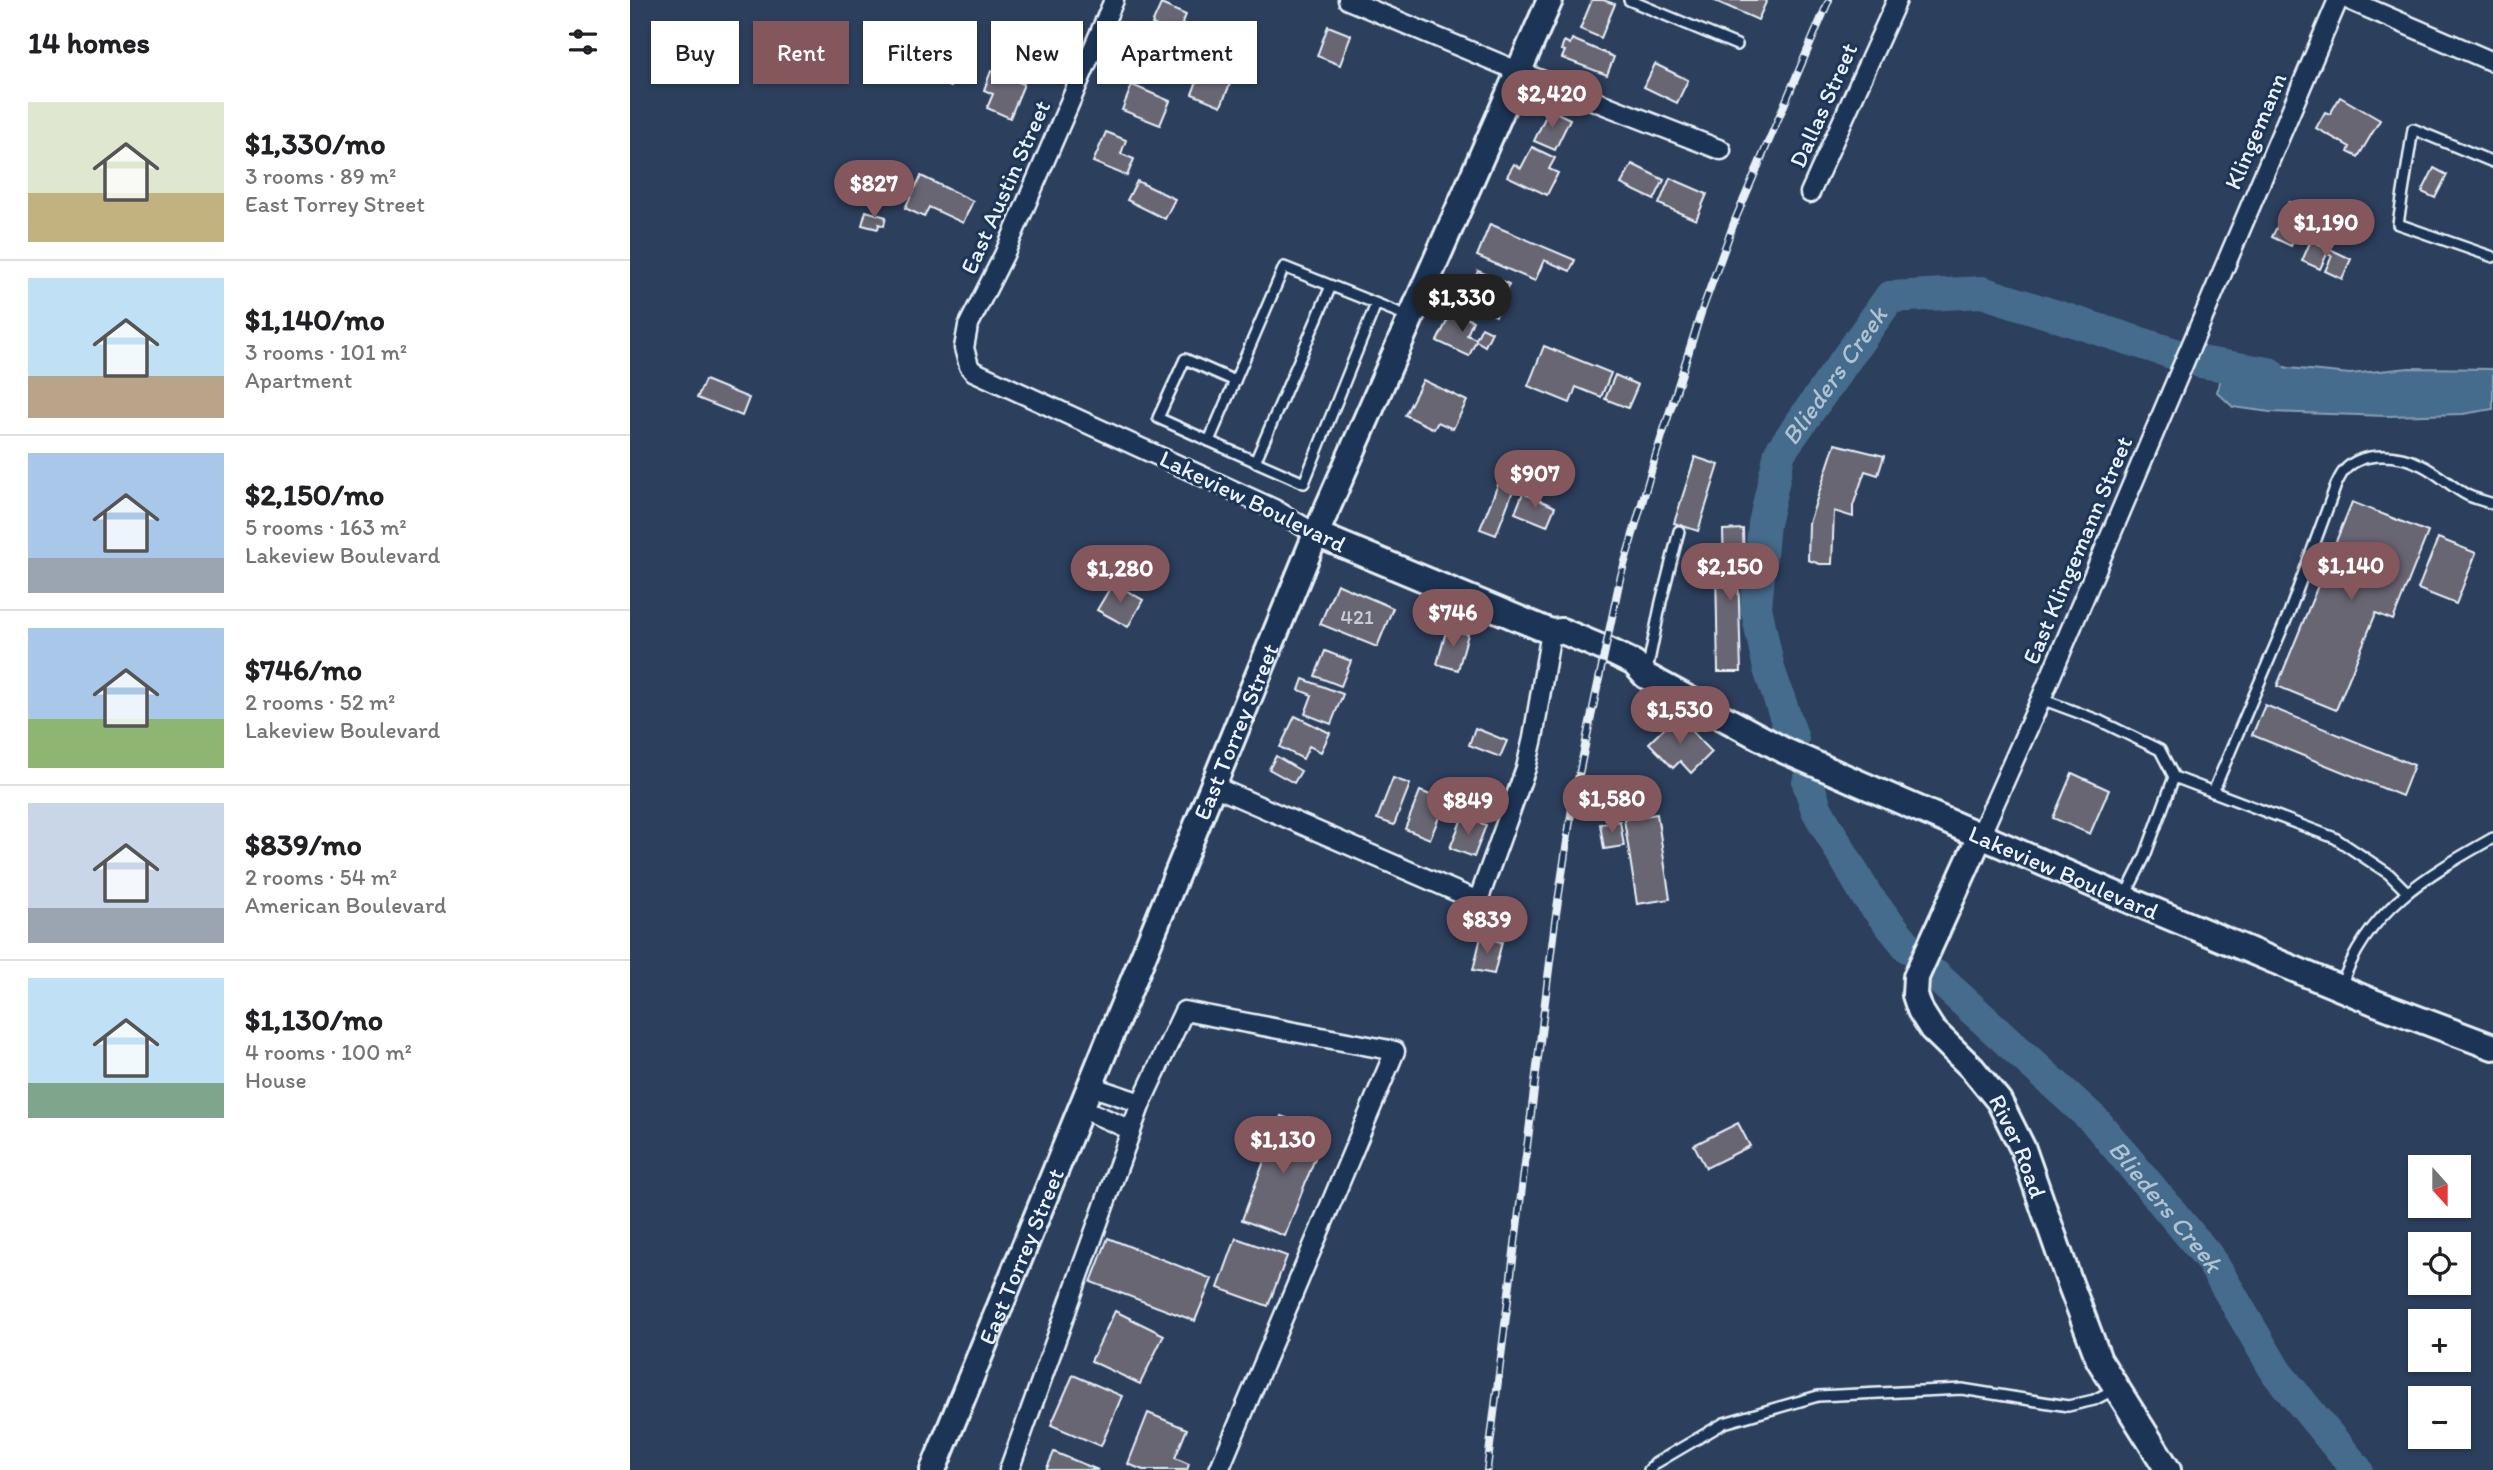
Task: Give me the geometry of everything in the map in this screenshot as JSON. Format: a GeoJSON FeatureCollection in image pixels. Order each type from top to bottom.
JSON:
{"type":"FeatureCollection","features":[{"type":"Feature","properties":{"kind":"street","name":"East Austin Street"},"geometry":{"type":"LineString","coordinates":[[965,356],[968,326],[1004,255],[1114,0]]}},
{"type":"Feature","properties":{"kind":"street"},"geometry":{"type":"LineString","coordinates":[[1348,0],[1520,72],[1721,150]]}},
{"type":"Feature","properties":{"kind":"street","name":"East Torrey Street"},"geometry":{"type":"LineString","coordinates":[[933,1470],[1316,534],[1550,0]]}},
{"type":"Feature","properties":{"kind":"street","name":"Dallas Street"},"geometry":{"type":"LineString","coordinates":[[1810,192],[1897,0]]}},
{"type":"Feature","properties":{"kind":"street","name":"Klingemann"},"geometry":{"type":"LineString","coordinates":[[2218,282],[2338,0]]}},
{"type":"Feature","properties":{"kind":"street"},"geometry":{"type":"LineString","coordinates":[[2349,0],[2493,62]]}},
{"type":"Feature","properties":{"kind":"street","name":"East Klingemann Street"},"geometry":{"type":"LineString","coordinates":[[1980,836],[2218,282]]}},
{"type":"Feature","properties":{"kind":"street","name":"Lakeview Boulevard"},"geometry":{"type":"LineString","coordinates":[[965,356],[973,371],[1275,509],[1316,534],[1551,632],[1562,631],[1605,649],[1634,663],[1646,676],[1772,745],[2124,898],[2340,988],[2493,1047]]}},
{"type":"Feature","properties":{"kind":"street"},"geometry":{"type":"LineString","coordinates":[[1213,786],[1478,901],[1526,768],[1551,632]]}},
{"type":"Feature","properties":{"kind":"street","name":"River Road"},"geometry":{"type":"LineString","coordinates":[[1980,836],[1916,977],[1915,995],[1920,1010],[1932,1029],[1972,1068],[1999,1101],[2023,1149],[2099,1360],[2168,1470]]}},
{"type":"Feature","properties":{"kind":"street"},"geometry":{"type":"LineString","coordinates":[[1009,1470],[1140,1103],[1184,1010],[1395,1051],[1219,1470]]}},
{"type":"Feature","properties":{"kind":"street"},"geometry":{"type":"LineString","coordinates":[[1085,1097],[1140,1103]]}},
{"type":"Feature","properties":{"kind":"street"},"geometry":{"type":"LineString","coordinates":[[1085,1097],[1131,1130]]}},
{"type":"Feature","properties":{"kind":"lane"},"geometry":{"type":"LineString","coordinates":[[1629,0],[1737,45]]}},
{"type":"Feature","properties":{"kind":"lane"},"geometry":{"type":"LineString","coordinates":[[2493,162],[2413,129],[2398,224],[2493,257]]}},
{"type":"Feature","properties":{"kind":"lane"},"geometry":{"type":"LineString","coordinates":[[1209,441],[1284,267],[1412,317]]}},
{"type":"Feature","properties":{"kind":"lane"},"geometry":{"type":"LineString","coordinates":[[1255,462],[1331,286]]}},
{"type":"Feature","properties":{"kind":"lane"},"geometry":{"type":"LineString","coordinates":[[1235,381],[1185,359],[1158,418],[1304,483],[1376,303]]}},
{"type":"Feature","properties":{"kind":"lane"},"geometry":{"type":"LineString","coordinates":[[2213,792],[2289,613],[2344,470],[2357,461],[2375,457],[2408,459],[2467,495],[2493,504]]}},
{"type":"Feature","properties":{"kind":"lane"},"geometry":{"type":"LineString","coordinates":[[1646,676],[1679,531]]}},
{"type":"Feature","properties":{"kind":"lane"},"geometry":{"type":"LineString","coordinates":[[2041,699],[2098,720],[2160,750],[2174,777],[2335,838],[2389,874],[2407,892]]}},
{"type":"Feature","properties":{"kind":"lane"},"geometry":{"type":"LineString","coordinates":[[2124,898],[2145,856],[2174,777]]}},
{"type":"Feature","properties":{"kind":"lane"},"geometry":{"type":"LineString","coordinates":[[2340,988],[2347,967],[2372,927],[2394,903],[2458,858],[2493,838]]}},
{"type":"Feature","properties":{"kind":"lane"},"geometry":{"type":"LineString","coordinates":[[1649,1470],[1656,1463],[1724,1423],[1818,1396],[1962,1389],[2068,1405],[2094,1400],[2115,1389]]}},
{"type":"Feature","properties":{"kind":"water"},"geometry":{"type":"Polygon","coordinates":[[[2234,356],[2289,368],[2350,374],[2409,368],[2493,369],[2493,409],[2463,414],[2387,416],[2270,412],[2233,407],[2217,392],[2221,378],[2234,356]]]}},
{"type":"Feature","properties":{"kind":"building"},"geometry":{"type":"Polygon","coordinates":[[[1592,0],[1615,4],[1601,38],[1580,29],[1592,0]]]}},
{"type":"Feature","properties":{"kind":"building"},"geometry":{"type":"Polygon","coordinates":[[[1713,0],[1767,0],[1758,20],[1713,0]]]}},
{"type":"Feature","properties":{"kind":"building"},"geometry":{"type":"Polygon","coordinates":[[[1161,4],[1186,15],[1183,21],[1153,21],[1161,4]]]}},
{"type":"Feature","properties":{"kind":"building"},"geometry":{"type":"Polygon","coordinates":[[[1328,26],[1351,35],[1340,65],[1317,56],[1328,26]]]}},
{"type":"Feature","properties":{"kind":"building"},"geometry":{"type":"Polygon","coordinates":[[[1572,39],[1614,57],[1607,75],[1562,58],[1565,51],[1561,50],[1564,41],[1570,44],[1572,39]]]}},
{"type":"Feature","properties":{"kind":"building"},"geometry":{"type":"Polygon","coordinates":[[[1655,64],[1688,80],[1677,103],[1644,87],[1655,64]]]}},
{"type":"Feature","properties":{"kind":"building"},"geometry":{"type":"Polygon","coordinates":[[[991,71],[991,84],[1024,84],[1010,118],[987,108],[993,94],[984,90],[991,71]]]}},
{"type":"Feature","properties":{"kind":"building"},"geometry":{"type":"Polygon","coordinates":[[[1196,84],[1230,84],[1221,106],[1192,94],[1196,84]]]}},
{"type":"Feature","properties":{"kind":"building"},"geometry":{"type":"Polygon","coordinates":[[[1132,85],[1170,101],[1160,125],[1122,110],[1132,85]]]}},
{"type":"Feature","properties":{"kind":"building"},"geometry":{"type":"Polygon","coordinates":[[[2340,97],[2380,120],[2358,157],[2348,152],[2350,147],[2316,128],[2325,112],[2330,114],[2340,97]]]}},
{"type":"Feature","properties":{"kind":"building"},"geometry":{"type":"Polygon","coordinates":[[[1549,109],[1570,119],[1555,150],[1534,141],[1549,109]]]}},
{"type":"Feature","properties":{"kind":"building"},"geometry":{"type":"Polygon","coordinates":[[[1106,132],[1126,140],[1121,154],[1134,159],[1127,176],[1093,162],[1106,132]]]}},
{"type":"Feature","properties":{"kind":"building"},"geometry":{"type":"Polygon","coordinates":[[[1532,147],[1555,158],[1549,169],[1558,173],[1547,195],[1507,176],[1514,164],[1521,168],[1532,147]]]}},
{"type":"Feature","properties":{"kind":"building"},"geometry":{"type":"Polygon","coordinates":[[[1632,164],[1664,180],[1654,200],[1621,184],[1632,164]]]}},
{"type":"Feature","properties":{"kind":"building"},"geometry":{"type":"Polygon","coordinates":[[[2434,168],[2447,175],[2435,198],[2422,192],[2434,168]]]}},
{"type":"Feature","properties":{"kind":"building"},"geometry":{"type":"Polygon","coordinates":[[[921,176],[973,201],[963,223],[929,207],[924,217],[905,208],[921,176]]]}},
{"type":"Feature","properties":{"kind":"building"},"geometry":{"type":"Polygon","coordinates":[[[1670,178],[1707,194],[1696,220],[1659,204],[1670,178]]]}},
{"type":"Feature","properties":{"kind":"building"},"geometry":{"type":"Polygon","coordinates":[[[1137,181],[1175,199],[1165,219],[1127,200],[1137,181]]]}},
{"type":"Feature","properties":{"kind":"building"},"geometry":{"type":"Polygon","coordinates":[[[2289,202],[2309,211],[2291,246],[2272,237],[2289,202]]]}},
{"type":"Feature","properties":{"kind":"building"},"geometry":{"type":"Polygon","coordinates":[[[866,211],[886,217],[884,226],[879,224],[878,229],[862,225],[866,211]]]}},
{"type":"Feature","properties":{"kind":"building"},"geometry":{"type":"Polygon","coordinates":[[[1490,224],[1575,260],[1570,271],[1544,260],[1535,281],[1477,256],[1490,224]]]}},
{"type":"Feature","properties":{"kind":"building"},"geometry":{"type":"Polygon","coordinates":[[[2311,240],[2351,259],[2342,279],[2325,271],[2332,256],[2327,254],[2320,269],[2302,261],[2311,240]]]}},
{"type":"Feature","properties":{"kind":"building"},"geometry":{"type":"Polygon","coordinates":[[[1478,271],[1509,284],[1496,316],[1465,303],[1478,271]]]}},
{"type":"Feature","properties":{"kind":"building"},"geometry":{"type":"Polygon","coordinates":[[[1452,311],[1473,321],[1467,335],[1476,339],[1482,327],[1492,332],[1485,346],[1476,341],[1469,356],[1437,341],[1452,311]]]}},
{"type":"Feature","properties":{"kind":"building"},"geometry":{"type":"Polygon","coordinates":[[[1544,346],[1611,373],[1601,397],[1576,387],[1570,403],[1528,386],[1544,346]]]}},
{"type":"Feature","properties":{"kind":"building"},"geometry":{"type":"Polygon","coordinates":[[[1615,375],[1638,385],[1628,408],[1605,399],[1615,375]]]}},
{"type":"Feature","properties":{"kind":"building"},"geometry":{"type":"Polygon","coordinates":[[[705,380],[749,398],[742,416],[697,398],[705,380]]]}},
{"type":"Feature","properties":{"kind":"building"},"geometry":{"type":"Polygon","coordinates":[[[1423,380],[1467,401],[1453,429],[1438,422],[1434,429],[1405,415],[1423,380]]]}},
{"type":"Feature","properties":{"kind":"building"},"geometry":{"type":"Polygon","coordinates":[[[1835,444],[1884,456],[1878,475],[1865,471],[1853,506],[1853,517],[1834,511],[1832,564],[1820,564],[1808,560],[1809,523],[1835,444]]]}},
{"type":"Feature","properties":{"kind":"building"},"geometry":{"type":"Polygon","coordinates":[[[1695,457],[1719,465],[1698,531],[1674,523],[1695,457]]]}},
{"type":"Feature","properties":{"kind":"building"},"geometry":{"type":"Polygon","coordinates":[[[1499,482],[1514,488],[1496,535],[1480,529],[1499,482]]]}},
{"type":"Feature","properties":{"kind":"building"},"geometry":{"type":"Polygon","coordinates":[[[1523,493],[1555,507],[1547,526],[1515,513],[1523,493]]]}},
{"type":"Feature","properties":{"kind":"building"},"geometry":{"type":"Polygon","coordinates":[[[2352,502],[2428,532],[2393,620],[2376,613],[2336,710],[2277,686],[2352,502]]]}},
{"type":"Feature","properties":{"kind":"building"},"geometry":{"type":"Polygon","coordinates":[[[1743,529],[1744,570],[1738,570],[1741,672],[1718,672],[1716,570],[1724,569],[1723,530],[1743,529]]]}},
{"type":"Feature","properties":{"kind":"building"},"geometry":{"type":"Polygon","coordinates":[[[2438,538],[2476,553],[2456,604],[2418,589],[2438,538]]]}},
{"type":"Feature","properties":{"kind":"building"},"geometry":{"type":"Polygon","coordinates":[[[1113,583],[1143,600],[1128,627],[1097,610],[1113,583]]]}},
{"type":"Feature","properties":{"kind":"building"},"geometry":{"type":"Polygon","coordinates":[[[1337,584],[1393,608],[1377,647],[1320,624],[1337,584]]]}},
{"type":"Feature","properties":{"kind":"building"},"geometry":{"type":"Polygon","coordinates":[[[1447,628],[1468,634],[1458,670],[1437,664],[1447,628]]]}},
{"type":"Feature","properties":{"kind":"building"},"geometry":{"type":"Polygon","coordinates":[[[1325,651],[1351,661],[1341,686],[1315,676],[1325,651]]]}},
{"type":"Feature","properties":{"kind":"building"},"geometry":{"type":"Polygon","coordinates":[[[1303,679],[1343,694],[1331,724],[1305,714],[1312,695],[1299,690],[1303,679]]]}},
{"type":"Feature","properties":{"kind":"building"},"geometry":{"type":"Polygon","coordinates":[[[2265,705],[2414,765],[2402,796],[2252,735],[2265,705]]]}},
{"type":"Feature","properties":{"kind":"building"},"geometry":{"type":"Polygon","coordinates":[[[1295,716],[1330,733],[1321,752],[1309,746],[1303,759],[1280,747],[1295,716]]]}},
{"type":"Feature","properties":{"kind":"building"},"geometry":{"type":"Polygon","coordinates":[[[1677,716],[1712,752],[1691,773],[1680,761],[1673,768],[1649,743],[1677,716]]]}},
{"type":"Feature","properties":{"kind":"building"},"geometry":{"type":"Polygon","coordinates":[[[1475,728],[1507,741],[1500,757],[1469,745],[1475,728]]]}},
{"type":"Feature","properties":{"kind":"building"},"geometry":{"type":"Polygon","coordinates":[[[1276,756],[1301,771],[1294,783],[1269,769],[1276,756]]]}},
{"type":"Feature","properties":{"kind":"building"},"geometry":{"type":"Polygon","coordinates":[[[2072,773],[2109,790],[2090,834],[2053,818],[2072,773]]]}},
{"type":"Feature","properties":{"kind":"building"},"geometry":{"type":"Polygon","coordinates":[[[1393,778],[1410,784],[1394,825],[1377,819],[1393,778]]]}},
{"type":"Feature","properties":{"kind":"building"},"geometry":{"type":"Polygon","coordinates":[[[1420,791],[1446,801],[1430,839],[1405,829],[1420,791]]]}},
{"type":"Feature","properties":{"kind":"building"},"geometry":{"type":"Polygon","coordinates":[[[1657,814],[1670,899],[1637,904],[1624,819],[1657,814]]]}},
{"type":"Feature","properties":{"kind":"building"},"geometry":{"type":"Polygon","coordinates":[[[1463,816],[1486,825],[1474,857],[1450,848],[1463,816]]]}},
{"type":"Feature","properties":{"kind":"building"},"geometry":{"type":"Polygon","coordinates":[[[1620,821],[1624,846],[1604,849],[1600,824],[1620,821]]]}},
{"type":"Feature","properties":{"kind":"building"},"geometry":{"type":"Polygon","coordinates":[[[1481,937],[1502,942],[1494,974],[1473,970],[1481,937]]]}},
{"type":"Feature","properties":{"kind":"building"},"geometry":{"type":"Polygon","coordinates":[[[1281,1116],[1325,1132],[1285,1236],[1242,1220],[1281,1116]]]}},
{"type":"Feature","properties":{"kind":"building"},"geometry":{"type":"Polygon","coordinates":[[[1738,1123],[1750,1146],[1706,1168],[1694,1145],[1738,1123]]]}},
{"type":"Feature","properties":{"kind":"building"},"geometry":{"type":"Polygon","coordinates":[[[1108,1238],[1212,1279],[1195,1321],[1091,1282],[1108,1238]]]}},
{"type":"Feature","properties":{"kind":"building"},"geometry":{"type":"Polygon","coordinates":[[[1236,1238],[1287,1256],[1268,1306],[1218,1288],[1236,1238]]]}},
{"type":"Feature","properties":{"kind":"building"},"geometry":{"type":"Polygon","coordinates":[[[1115,1311],[1164,1335],[1140,1384],[1091,1361],[1115,1311]]]}},
{"type":"Feature","properties":{"kind":"building"},"geometry":{"type":"Polygon","coordinates":[[[1073,1375],[1122,1396],[1101,1446],[1051,1425],[1073,1375]]]}},
{"type":"Feature","properties":{"kind":"building"},"geometry":{"type":"Polygon","coordinates":[[[1148,1413],[1187,1429],[1175,1458],[1189,1464],[1187,1470],[1143,1470],[1128,1464],[1148,1413]]]}},
{"type":"Feature","properties":{"kind":"building"},"geometry":{"type":"Polygon","coordinates":[[[1054,1452],[1098,1470],[1046,1470],[1054,1452]]]}},
{"type":"Feature","properties":{"kind":"waterway","name":"Blieders Creek"},"geometry":{"type":"LineString","coordinates":[[1793,739],[1769,669],[1756,607],[1764,524],[1780,452],[1890,297],[1982,292],[2172,353]]}},
{"type":"Feature","properties":{"kind":"waterway","name":"Blieders Creek"},"geometry":{"type":"LineString","coordinates":[[2200,362],[2269,373]]}},
{"type":"Feature","properties":{"kind":"waterway","name":"Blieders Creek"},"geometry":{"type":"LineString","coordinates":[[1808,783],[1817,810],[1866,895],[1909,948]]}},
{"type":"Feature","properties":{"kind":"waterway","name":"Blieders Creek"},"geometry":{"type":"LineString","coordinates":[[1936,976],[2096,1122],[2210,1259],[2277,1373],[2357,1470]]}},
{"type":"Feature","properties":{"kind":"railway"},"geometry":{"type":"LineString","coordinates":[[1487,1470],[1555,921],[1572,808],[1620,579],[1701,313],[1735,220],[1829,0]]}}]}
